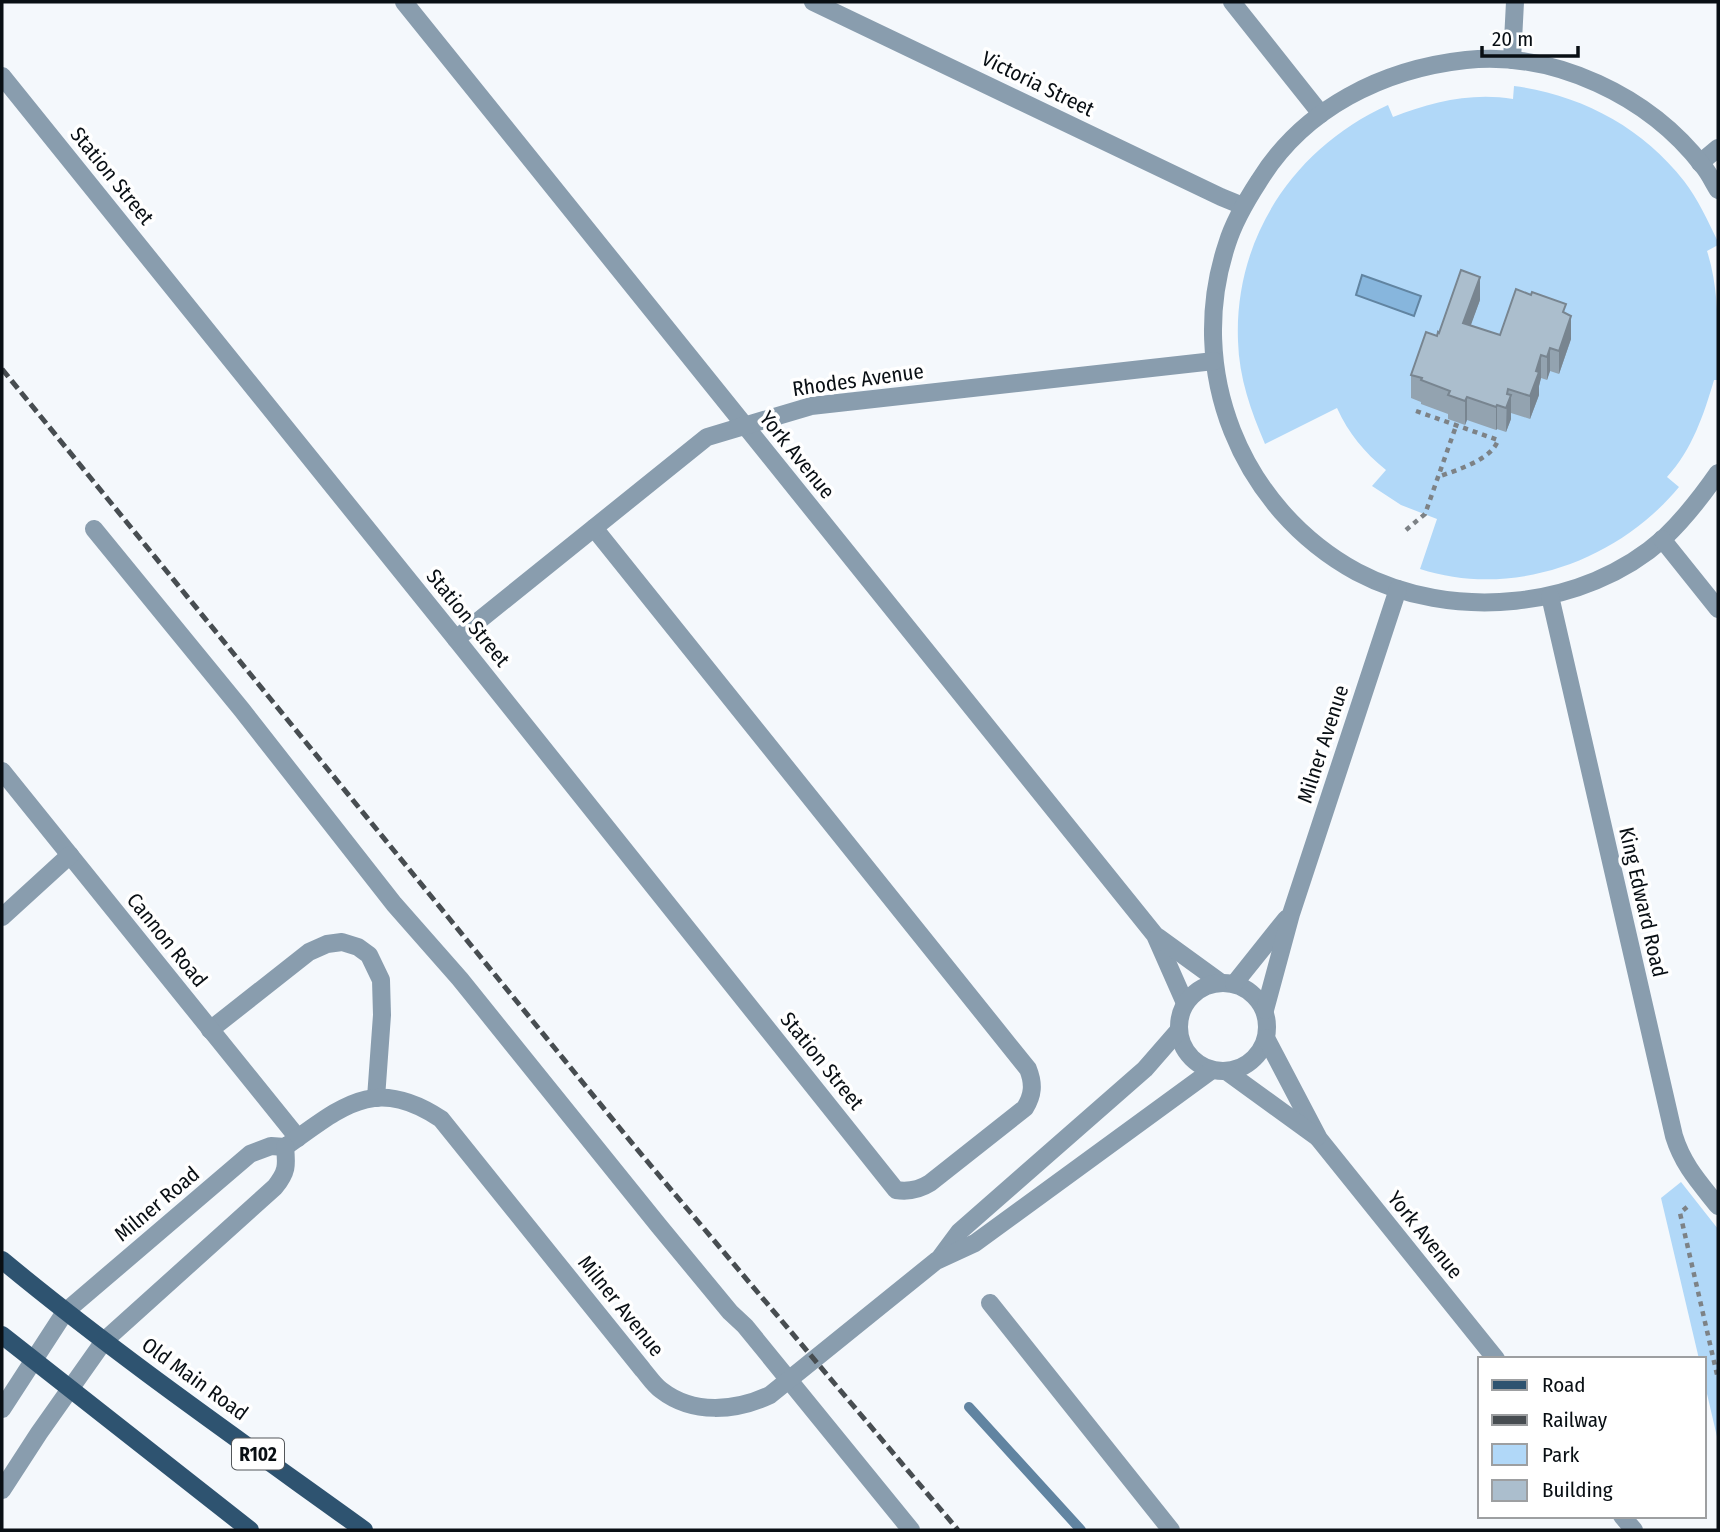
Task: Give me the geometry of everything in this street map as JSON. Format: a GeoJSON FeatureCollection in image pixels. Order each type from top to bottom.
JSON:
{"type":"FeatureCollection","features":[{"type":"Feature","properties":{"kind":"main road","name":"Old Main Road"},"geometry":{"type":"LineString","coordinates":[[2,1260],[65,1312],[365,1530]]}},
{"type":"Feature","properties":{"kind":"main road"},"geometry":{"type":"LineString","coordinates":[[2,1335],[250,1530]]}},
{"type":"Feature","properties":{"kind":"street","name":"York Avenue"},"geometry":{"type":"LineString","coordinates":[[404,2],[1155,935],[1185,1003]]}},
{"type":"Feature","properties":{"kind":"street","name":"Victoria Street"},"geometry":{"type":"LineString","coordinates":[[813,2],[1243,206]]}},
{"type":"Feature","properties":{"kind":"street"},"geometry":{"type":"LineString","coordinates":[[1232,2],[1321,114]]}},
{"type":"Feature","properties":{"kind":"street"},"geometry":{"type":"LineString","coordinates":[[1512,60],[1515,2]]}},
{"type":"Feature","properties":{"kind":"street"},"geometry":{"type":"LineString","coordinates":[[1718,190],[1678,137],[1649,113],[1618,93],[1584,77],[1549,66],[1512,60],[1431,64],[1392,76],[1356,92],[1321,114],[1290,141],[1243,206],[1227,242],[1217,281],[1212,321],[1214,360],[1222,404],[1238,446],[1260,484],[1288,519],[1321,548],[1358,572],[1398,589],[1449,601],[1500,603],[1549,596],[1590,583],[1628,564],[1662,540],[1697,504],[1718,473]]}},
{"type":"Feature","properties":{"kind":"street","name":"Station Street"},"geometry":{"type":"LineString","coordinates":[[2,76],[896,1190],[912,1191],[930,1183],[1025,1108],[1033,1085],[1028,1069],[593,528]]}},
{"type":"Feature","properties":{"kind":"street"},"geometry":{"type":"LineString","coordinates":[[1700,163],[1718,148]]}},
{"type":"Feature","properties":{"kind":"street","name":"Rhodes Avenue"},"geometry":{"type":"LineString","coordinates":[[456,639],[707,437],[811,406],[1214,360]]}},
{"type":"Feature","properties":{"kind":"street"},"geometry":{"type":"LineString","coordinates":[[94,529],[242,710],[394,904],[460,979],[659,1226],[730,1312],[745,1326],[911,1530]]}},
{"type":"Feature","properties":{"kind":"street"},"geometry":{"type":"LineString","coordinates":[[1662,540],[1718,610]]}},
{"type":"Feature","properties":{"kind":"street","name":"Milner Avenue"},"geometry":{"type":"LineString","coordinates":[[1265,1010],[1291,914],[1398,589]]}},
{"type":"Feature","properties":{"kind":"street","name":"King Edward Road"},"geometry":{"type":"LineString","coordinates":[[1549,596],[1674,1136],[1686,1165],[1718,1206]]}},
{"type":"Feature","properties":{"kind":"street","name":"Cannon Road"},"geometry":{"type":"LineString","coordinates":[[2,771],[210,1030],[291,1143]]}},
{"type":"Feature","properties":{"kind":"street"},"geometry":{"type":"LineString","coordinates":[[2,917],[70,856]]}},
{"type":"Feature","properties":{"kind":"street","name":"Milner Avenue"},"geometry":{"type":"LineString","coordinates":[[1227,983],[1291,914]]}},
{"type":"Feature","properties":{"kind":"street","name":"York Avenue"},"geometry":{"type":"LineString","coordinates":[[1155,935],[1227,983]]}},
{"type":"Feature","properties":{"kind":"street"},"geometry":{"type":"LineString","coordinates":[[210,1030],[309,953],[327,944],[342,942],[358,947],[369,955],[381,980],[382,1015],[376,1098]]}},
{"type":"Feature","properties":{"kind":"street"},"geometry":{"type":"LineString","coordinates":[[1227,983],[1247,989],[1265,1010],[1268,1024],[1261,1051],[1252,1061],[1240,1068],[1219,1071],[1199,1064],[1182,1044],[1178,1030],[1185,1003],[1207,986],[1227,983]]}},
{"type":"Feature","properties":{"kind":"street","name":"Milner Avenue"},"geometry":{"type":"LineString","coordinates":[[936,1262],[959,1232],[1145,1069],[1178,1030]]}},
{"type":"Feature","properties":{"kind":"street","name":"York Avenue"},"geometry":{"type":"LineString","coordinates":[[1266,1038],[1320,1139],[1494,1357]]}},
{"type":"Feature","properties":{"kind":"street","name":"York Avenue"},"geometry":{"type":"LineString","coordinates":[[1219,1071],[1320,1139]]}},
{"type":"Feature","properties":{"kind":"street","name":"Milner Avenue"},"geometry":{"type":"LineString","coordinates":[[291,1143],[346,1105],[361,1100],[399,1099],[441,1119],[661,1390],[699,1406],[736,1407],[770,1395],[936,1262],[975,1243],[1219,1071]]}},
{"type":"Feature","properties":{"kind":"street"},"geometry":{"type":"LineString","coordinates":[[2,1490],[104,1341],[275,1186],[283,1176],[291,1143]]}},
{"type":"Feature","properties":{"kind":"street","name":"Milner Road"},"geometry":{"type":"LineString","coordinates":[[2,1409],[65,1312],[250,1154],[271,1146],[291,1143]]}},
{"type":"Feature","properties":{"kind":"street"},"geometry":{"type":"LineString","coordinates":[[990,1303],[1171,1530]]}},
{"type":"Feature","properties":{"kind":"path"},"geometry":{"type":"LineString","coordinates":[[1416,411],[1498,440],[1496,447],[1475,462],[1438,477]]}},
{"type":"Feature","properties":{"kind":"path"},"geometry":{"type":"LineString","coordinates":[[1406,530],[1425,514],[1457,424]]}},
{"type":"Feature","properties":{"kind":"path"},"geometry":{"type":"LineString","coordinates":[[1705,1190],[1680,1213],[1718,1379]]}},
{"type":"Feature","properties":{"kind":"green space"},"geometry":{"type":"Polygon","coordinates":[[[1514,86],[1563,97],[1608,117],[1649,145],[1689,188],[1718,242],[1718,245],[1707,251],[1716,298],[1718,380],[1714,380],[1690,443],[1667,477],[1679,487],[1654,513],[1626,535],[1595,553],[1562,567],[1527,576],[1491,579],[1455,577],[1420,569],[1437,519],[1401,505],[1372,486],[1386,470],[1358,442],[1337,408],[1265,444],[1243,381],[1238,341],[1239,303],[1247,266],[1259,232],[1277,200],[1299,171],[1325,145],[1355,123],[1388,105],[1393,117],[1452,100],[1482,97],[1513,99],[1514,86]]]}},
{"type":"Feature","properties":{"kind":"green space"},"geometry":{"type":"Polygon","coordinates":[[[1681,1182],[1718,1229],[1718,1441],[1706,1390],[1706,1357],[1699,1357],[1661,1198],[1681,1182]]]}},
{"type":"Feature","properties":{"kind":"shaded area"},"geometry":{"type":"Polygon","coordinates":[[[1362,275],[1421,296],[1414,316],[1356,295],[1362,275]]]}},
{"type":"Feature","properties":{"kind":"building"},"geometry":{"type":"Polygon","coordinates":[[[1461,270],[1480,277],[1463,323],[1500,335],[1516,289],[1566,304],[1563,312],[1571,316],[1559,351],[1550,348],[1547,357],[1541,355],[1536,371],[1539,372],[1530,396],[1508,389],[1507,394],[1511,395],[1506,408],[1467,397],[1465,401],[1448,395],[1450,391],[1411,375],[1426,332],[1437,336],[1439,333],[1461,270]]]}},
{"type":"Feature","properties":{"kind":"waterway"},"geometry":{"type":"LineString","coordinates":[[969,1407],[1081,1530]]}},
{"type":"Feature","properties":{"kind":"railway"},"geometry":{"type":"LineString","coordinates":[[2,369],[636,1148],[958,1530]]}}]}
